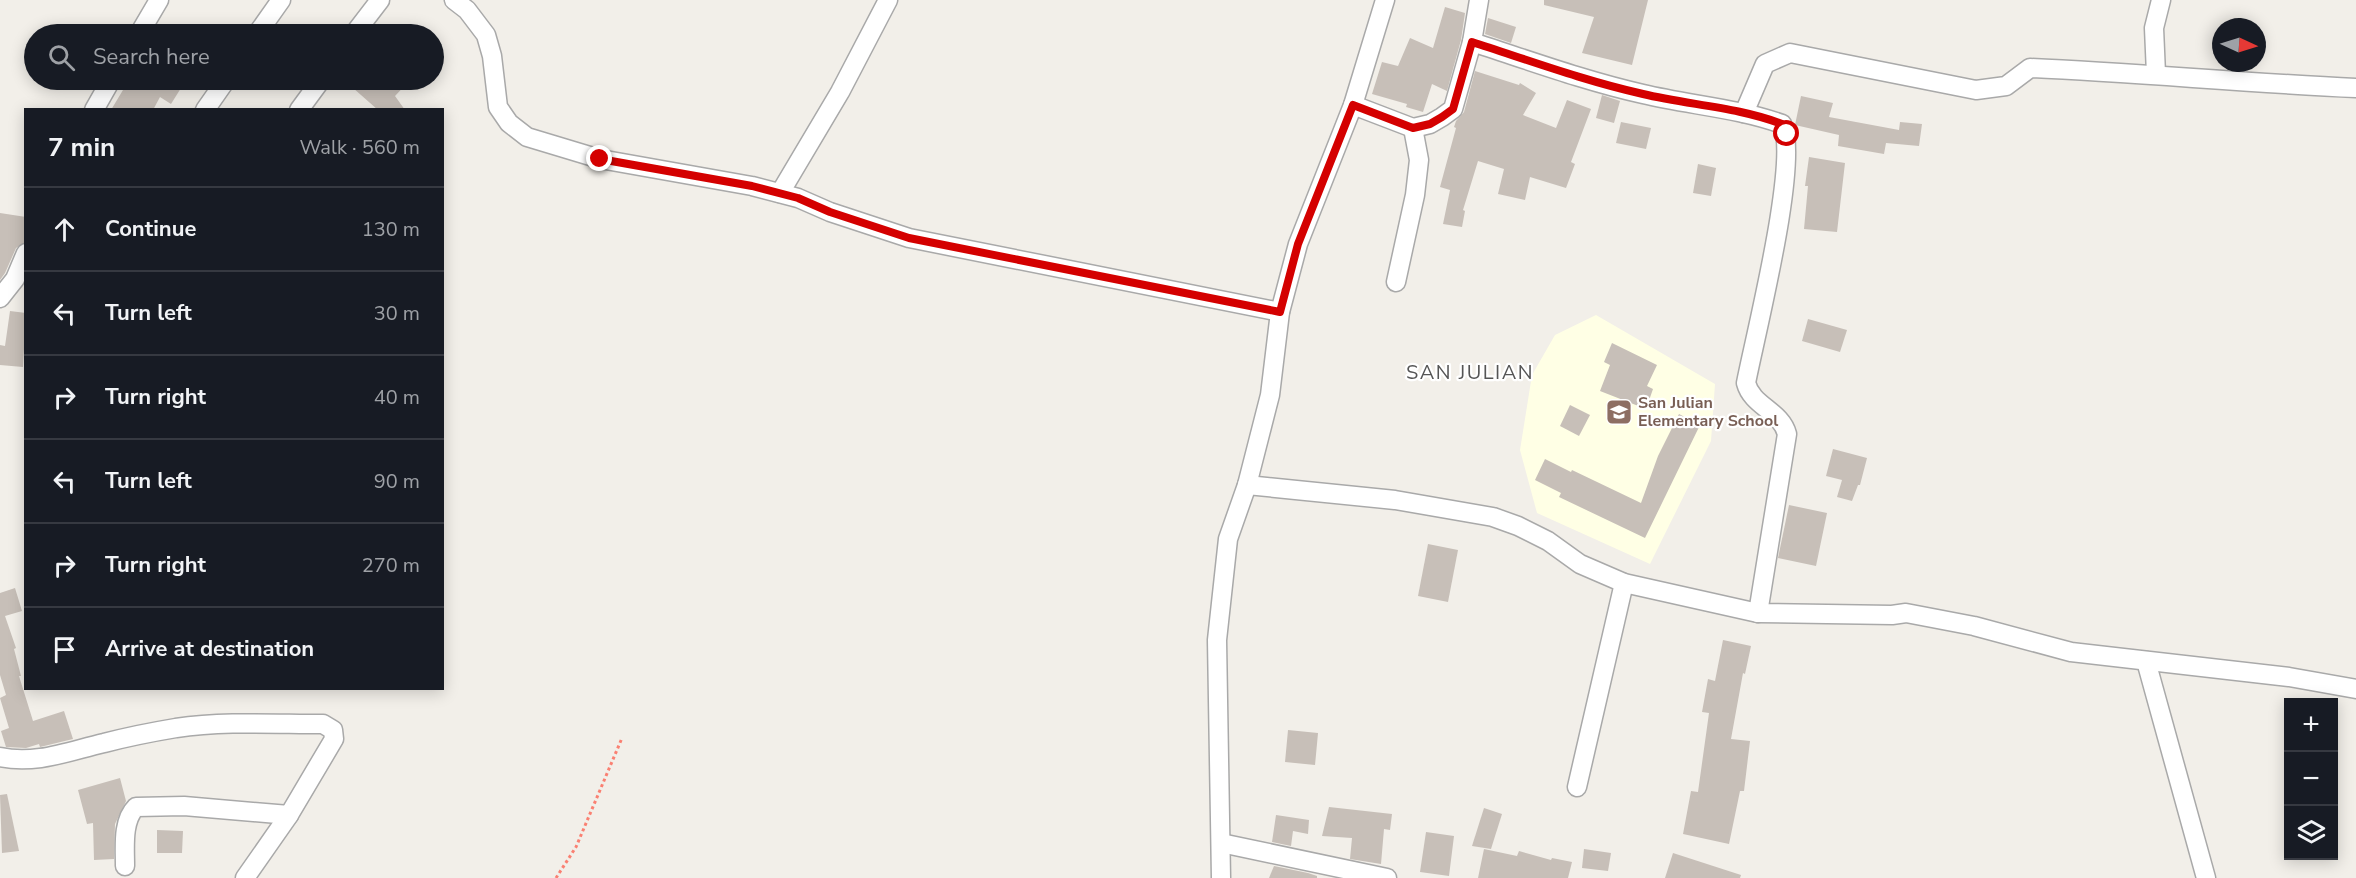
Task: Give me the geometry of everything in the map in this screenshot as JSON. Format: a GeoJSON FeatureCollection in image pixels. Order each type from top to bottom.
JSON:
{"type":"FeatureCollection","features":[{"type":"Feature","properties":{"kind":"street"},"geometry":{"type":"LineString","coordinates":[[145,24],[159,0]]}},
{"type":"Feature","properties":{"kind":"street"},"geometry":{"type":"LineString","coordinates":[[264,24],[280,0]]}},
{"type":"Feature","properties":{"kind":"street"},"geometry":{"type":"LineString","coordinates":[[362,24],[380,0]]}},
{"type":"Feature","properties":{"kind":"street"},"geometry":{"type":"LineString","coordinates":[[454,0],[467,10],[486,35],[492,56],[498,107],[509,123],[527,137],[600,159],[780,193],[909,238],[1280,312]]}},
{"type":"Feature","properties":{"kind":"street"},"geometry":{"type":"LineString","coordinates":[[780,193],[840,92],[888,0]]}},
{"type":"Feature","properties":{"kind":"street"},"geometry":{"type":"LineString","coordinates":[[1221,878],[1217,640],[1228,539],[1247,484],[1270,395],[1280,312],[1298,244],[1353,105],[1385,0]]}},
{"type":"Feature","properties":{"kind":"street"},"geometry":{"type":"LineString","coordinates":[[1353,105],[1413,128],[1430,124],[1453,109],[1472,42],[1479,0]]}},
{"type":"Feature","properties":{"kind":"street"},"geometry":{"type":"LineString","coordinates":[[2156,74],[2154,28],[2161,0]]}},
{"type":"Feature","properties":{"kind":"street"},"geometry":{"type":"LineString","coordinates":[[1472,42],[1633,92],[1744,113],[1782,124],[1787,134],[1785,179],[1746,384],[1749,394],[1779,418],[1787,434],[1758,613]]}},
{"type":"Feature","properties":{"kind":"street"},"geometry":{"type":"LineString","coordinates":[[1744,113],[1766,64],[1790,53],[1976,90],[2006,86],[2030,68],[2156,74],[2249,83],[2356,87]]}},
{"type":"Feature","properties":{"kind":"street"},"geometry":{"type":"LineString","coordinates":[[95,108],[105,90]]}},
{"type":"Feature","properties":{"kind":"street"},"geometry":{"type":"LineString","coordinates":[[206,108],[219,90]]}},
{"type":"Feature","properties":{"kind":"street"},"geometry":{"type":"LineString","coordinates":[[300,108],[314,90]]}},
{"type":"Feature","properties":{"kind":"street"},"geometry":{"type":"LineString","coordinates":[[1396,282],[1415,195],[1419,160],[1413,128]]}},
{"type":"Feature","properties":{"kind":"street"},"geometry":{"type":"LineString","coordinates":[[0,298],[15,279],[24,258]]}},
{"type":"Feature","properties":{"kind":"street"},"geometry":{"type":"LineString","coordinates":[[1247,484],[1395,500],[1493,517],[1548,541],[1580,564],[1624,583],[1758,613],[1892,615],[1906,613],[1974,626],[2071,652],[2289,677],[2356,688]]}},
{"type":"Feature","properties":{"kind":"street"},"geometry":{"type":"LineString","coordinates":[[1578,787],[1624,583]]}},
{"type":"Feature","properties":{"kind":"street"},"geometry":{"type":"LineString","coordinates":[[2146,661],[2206,878]]}},
{"type":"Feature","properties":{"kind":"street"},"geometry":{"type":"LineString","coordinates":[[0,758],[13,760],[46,758],[105,742],[219,724],[323,724],[329,726],[333,730],[334,739],[289,815],[245,878]]}},
{"type":"Feature","properties":{"kind":"street"},"geometry":{"type":"LineString","coordinates":[[125,866],[126,832],[130,815],[136,807],[184,806],[289,815]]}},
{"type":"Feature","properties":{"kind":"street"},"geometry":{"type":"LineString","coordinates":[[1221,843],[1387,878]]}},
{"type":"Feature","properties":{"kind":"path"},"geometry":{"type":"LineString","coordinates":[[556,878],[576,847],[622,738]]}},
{"type":"Feature","properties":{"kind":"shaded area","name":"San Julian Elementary School"},"geometry":{"type":"Polygon","coordinates":[[[1596,315],[1715,384],[1711,441],[1650,564],[1537,513],[1520,450],[1532,375],[1555,335],[1596,315]]]}},
{"type":"Feature","properties":{"kind":"building"},"geometry":{"type":"Polygon","coordinates":[[[1544,0],[1648,0],[1632,65],[1582,53],[1594,17],[1544,5],[1544,0]]]}},
{"type":"Feature","properties":{"kind":"building"},"geometry":{"type":"Polygon","coordinates":[[[1445,7],[1465,13],[1461,40],[1447,91],[1432,84],[1423,112],[1406,107],[1407,104],[1372,94],[1382,62],[1398,66],[1410,38],[1433,48],[1445,7]]]}},
{"type":"Feature","properties":{"kind":"building"},"geometry":{"type":"Polygon","coordinates":[[[1488,18],[1516,27],[1511,43],[1485,34],[1488,18]]]}},
{"type":"Feature","properties":{"kind":"building"},"geometry":{"type":"Polygon","coordinates":[[[1475,71],[1519,85],[1520,83],[1536,93],[1523,115],[1556,128],[1567,100],[1591,109],[1571,162],[1575,164],[1566,188],[1530,177],[1525,200],[1498,194],[1504,169],[1478,161],[1463,210],[1465,211],[1462,227],[1443,224],[1450,190],[1440,187],[1456,128],[1454,127],[1464,112],[1475,71]]]}},
{"type":"Feature","properties":{"kind":"building"},"geometry":{"type":"Polygon","coordinates":[[[123,90],[180,90],[171,104],[160,97],[154,108],[112,108],[123,90]]]}},
{"type":"Feature","properties":{"kind":"building"},"geometry":{"type":"Polygon","coordinates":[[[355,90],[401,90],[395,96],[404,108],[376,108],[355,90]]]}},
{"type":"Feature","properties":{"kind":"building"},"geometry":{"type":"Polygon","coordinates":[[[1602,95],[1620,101],[1614,123],[1596,118],[1602,95]]]}},
{"type":"Feature","properties":{"kind":"building"},"geometry":{"type":"Polygon","coordinates":[[[1801,96],[1833,103],[1829,117],[1899,130],[1900,122],[1922,124],[1919,146],[1886,143],[1884,154],[1838,146],[1839,135],[1795,125],[1801,96]]]}},
{"type":"Feature","properties":{"kind":"building"},"geometry":{"type":"Polygon","coordinates":[[[1621,122],[1651,128],[1646,149],[1616,143],[1621,122]]]}},
{"type":"Feature","properties":{"kind":"building"},"geometry":{"type":"Polygon","coordinates":[[[1809,157],[1845,163],[1837,232],[1804,229],[1808,186],[1805,186],[1809,157]]]}},
{"type":"Feature","properties":{"kind":"building"},"geometry":{"type":"Polygon","coordinates":[[[1698,164],[1716,168],[1711,196],[1693,193],[1698,164]]]}},
{"type":"Feature","properties":{"kind":"building"},"geometry":{"type":"Polygon","coordinates":[[[0,213],[24,217],[24,243],[16,248],[0,280],[0,213]]]}},
{"type":"Feature","properties":{"kind":"building"},"geometry":{"type":"Polygon","coordinates":[[[10,311],[24,313],[23,367],[0,365],[0,345],[5,346],[10,311]]]}},
{"type":"Feature","properties":{"kind":"building"},"geometry":{"type":"Polygon","coordinates":[[[1808,319],[1847,330],[1840,352],[1802,341],[1808,319]]]}},
{"type":"Feature","properties":{"kind":"building"},"geometry":{"type":"Polygon","coordinates":[[[1612,343],[1657,365],[1647,386],[1653,389],[1646,409],[1600,391],[1610,365],[1604,362],[1612,343]]]}},
{"type":"Feature","properties":{"kind":"building"},"geometry":{"type":"Polygon","coordinates":[[[1570,405],[1590,415],[1579,436],[1560,426],[1570,405]]]}},
{"type":"Feature","properties":{"kind":"building"},"geometry":{"type":"Polygon","coordinates":[[[1679,414],[1700,425],[1645,538],[1559,497],[1561,493],[1535,480],[1545,459],[1641,503],[1658,456],[1679,414]]]}},
{"type":"Feature","properties":{"kind":"building"},"geometry":{"type":"Polygon","coordinates":[[[1833,449],[1867,458],[1860,485],[1852,501],[1837,497],[1842,480],[1826,476],[1833,449]]]}},
{"type":"Feature","properties":{"kind":"building"},"geometry":{"type":"Polygon","coordinates":[[[1789,505],[1827,513],[1816,566],[1778,558],[1789,505]]]}},
{"type":"Feature","properties":{"kind":"building"},"geometry":{"type":"Polygon","coordinates":[[[1428,544],[1458,550],[1448,602],[1418,596],[1428,544]]]}},
{"type":"Feature","properties":{"kind":"building"},"geometry":{"type":"Polygon","coordinates":[[[15,588],[22,611],[5,616],[16,648],[14,649],[21,676],[19,676],[33,721],[64,711],[73,739],[40,747],[39,744],[26,748],[6,747],[1,731],[9,728],[0,698],[6,695],[0,675],[0,593],[15,588]]]}},
{"type":"Feature","properties":{"kind":"building"},"geometry":{"type":"Polygon","coordinates":[[[1723,640],[1751,646],[1745,674],[1743,673],[1731,739],[1750,741],[1744,791],[1740,791],[1729,844],[1683,834],[1691,791],[1698,792],[1709,713],[1702,712],[1708,679],[1715,681],[1723,640]]]}},
{"type":"Feature","properties":{"kind":"building"},"geometry":{"type":"Polygon","coordinates":[[[1288,730],[1318,733],[1315,765],[1285,762],[1288,730]]]}},
{"type":"Feature","properties":{"kind":"building"},"geometry":{"type":"Polygon","coordinates":[[[120,778],[126,801],[115,824],[114,859],[94,860],[93,823],[87,824],[78,790],[120,778]]]}},
{"type":"Feature","properties":{"kind":"building"},"geometry":{"type":"Polygon","coordinates":[[[7,794],[19,851],[2,853],[0,795],[7,794]]]}},
{"type":"Feature","properties":{"kind":"building"},"geometry":{"type":"Polygon","coordinates":[[[1329,807],[1392,814],[1390,830],[1384,829],[1381,864],[1350,859],[1352,838],[1322,836],[1329,807]]]}},
{"type":"Feature","properties":{"kind":"building"},"geometry":{"type":"Polygon","coordinates":[[[1484,808],[1502,814],[1491,849],[1472,846],[1484,808]]]}},
{"type":"Feature","properties":{"kind":"building"},"geometry":{"type":"Polygon","coordinates":[[[1276,815],[1309,820],[1308,834],[1293,831],[1291,846],[1272,842],[1276,815]]]}},
{"type":"Feature","properties":{"kind":"building"},"geometry":{"type":"Polygon","coordinates":[[[157,830],[183,831],[182,853],[157,853],[157,830]]]}},
{"type":"Feature","properties":{"kind":"building"},"geometry":{"type":"Polygon","coordinates":[[[1426,832],[1454,836],[1449,876],[1420,872],[1426,832]]]}},
{"type":"Feature","properties":{"kind":"building"},"geometry":{"type":"Polygon","coordinates":[[[1484,849],[1517,856],[1519,851],[1551,860],[1552,858],[1572,862],[1568,878],[1478,878],[1484,849]]]}},
{"type":"Feature","properties":{"kind":"building"},"geometry":{"type":"Polygon","coordinates":[[[1584,849],[1611,853],[1608,871],[1582,868],[1584,849]]]}},
{"type":"Feature","properties":{"kind":"building"},"geometry":{"type":"Polygon","coordinates":[[[1673,853],[1741,875],[1740,878],[1665,878],[1673,853]]]}},
{"type":"Feature","properties":{"kind":"building"},"geometry":{"type":"Polygon","coordinates":[[[1274,866],[1308,873],[1317,878],[1269,878],[1274,866]]]}},
{"type":"Feature","properties":{"kind":"place","name":"San Julian Elementary School"},"geometry":{"type":"Point","coordinates":[1619,412]}},
{"type":"Feature","properties":{"kind":"district","name":"SAN JULIAN"},"geometry":{"type":"Point","coordinates":[1470,372]}},
{"type":"Feature","properties":{"kind":"route"},"geometry":{"type":"LineString","coordinates":[[600,159],[752,186],[798,198],[830,212],[909,238],[1280,312],[1298,244],[1353,105],[1413,128],[1430,124],[1453,109],[1472,42],[1602,84],[1770,120],[1782,124],[1787,134]]}}]}
